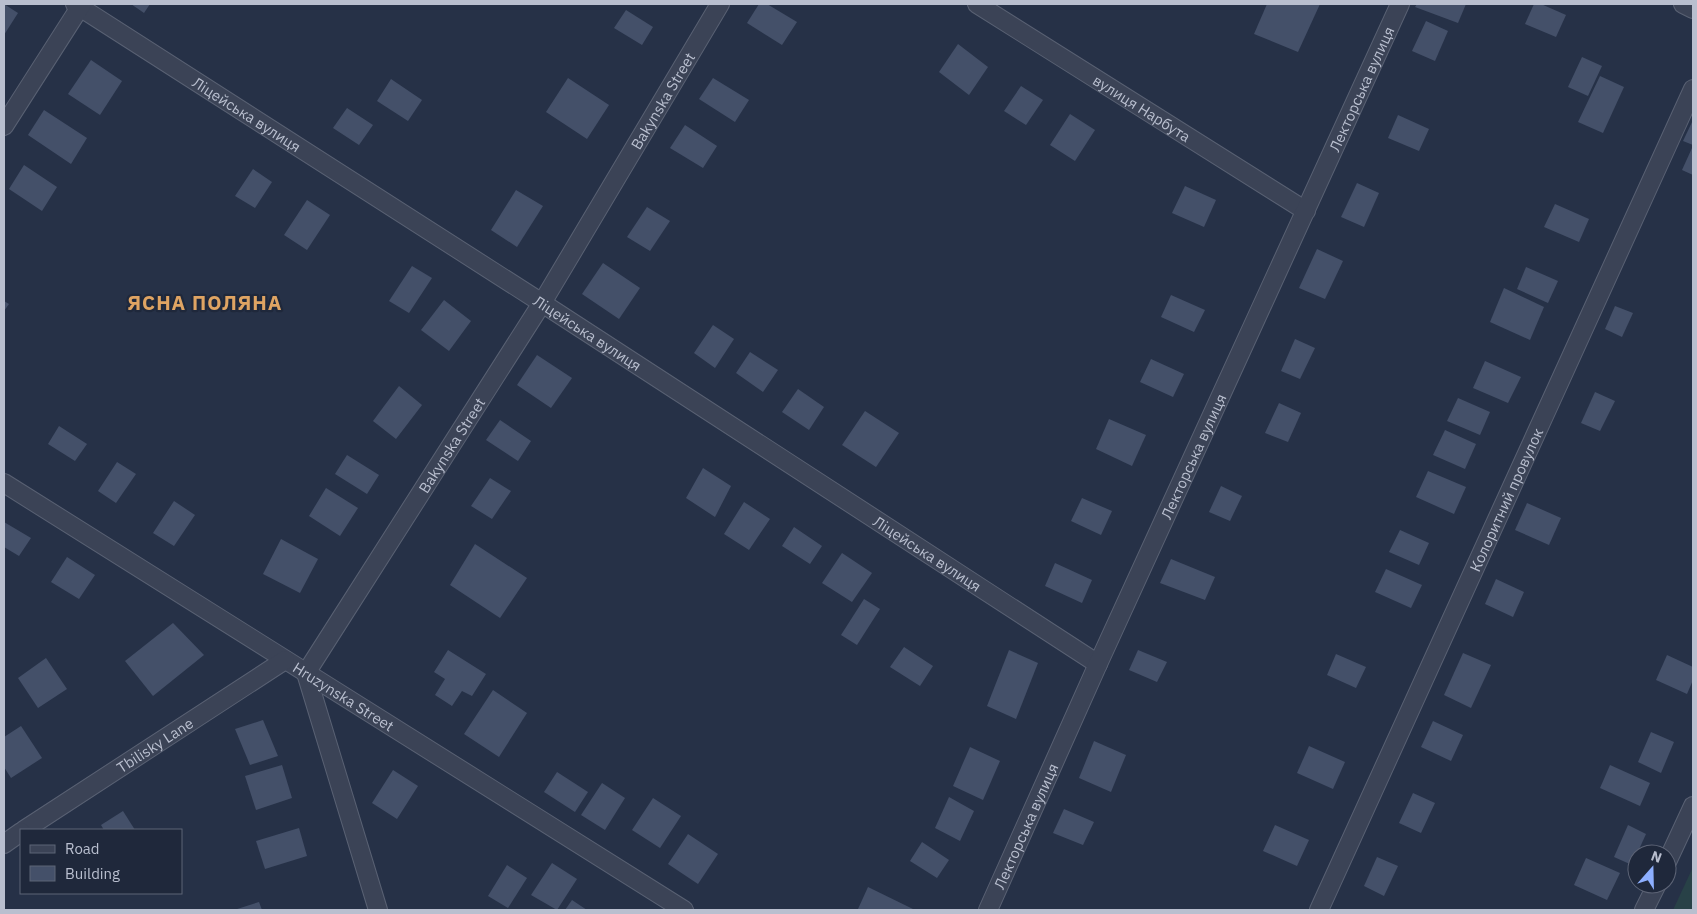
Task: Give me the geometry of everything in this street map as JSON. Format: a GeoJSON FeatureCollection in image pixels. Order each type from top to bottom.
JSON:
{"type":"FeatureCollection","features":[{"type":"Feature","properties":{"kind":"street","name":"Bakynska Street"},"geometry":{"type":"LineString","coordinates":[[306,673],[542,303],[720,4]]}},
{"type":"Feature","properties":{"kind":"street","name":"вулиця Нарбута"},"geometry":{"type":"LineString","coordinates":[[977,4],[1306,211]]}},
{"type":"Feature","properties":{"kind":"street","name":"Лекторська вулиця"},"geometry":{"type":"LineString","coordinates":[[988,910],[1098,664],[1400,4]]}},
{"type":"Feature","properties":{"kind":"street"},"geometry":{"type":"LineString","coordinates":[[1683,4],[1693,8]]}},
{"type":"Feature","properties":{"kind":"street","name":"Ліцейська вулиця"},"geometry":{"type":"LineString","coordinates":[[79,5],[1098,664]]}},
{"type":"Feature","properties":{"kind":"street"},"geometry":{"type":"LineString","coordinates":[[4,126],[79,5]]}},
{"type":"Feature","properties":{"kind":"street","name":"Колоритний провулок"},"geometry":{"type":"LineString","coordinates":[[1319,910],[1693,89]]}},
{"type":"Feature","properties":{"kind":"street","name":"Hruzynska Street"},"geometry":{"type":"LineString","coordinates":[[4,483],[684,910]]}},
{"type":"Feature","properties":{"kind":"street","name":"Tbilisky Lane"},"geometry":{"type":"LineString","coordinates":[[26,829],[285,660]]}},
{"type":"Feature","properties":{"kind":"street"},"geometry":{"type":"LineString","coordinates":[[306,673],[378,910]]}},
{"type":"Feature","properties":{"kind":"street"},"geometry":{"type":"LineString","coordinates":[[1675,844],[1693,806]]}},
{"type":"Feature","properties":{"kind":"street","name":"Tbilisky Lane"},"geometry":{"type":"LineString","coordinates":[[4,844],[20,833]]}},
{"type":"Feature","properties":{"kind":"street"},"geometry":{"type":"LineString","coordinates":[[1644,910],[1652,894]]}},
{"type":"Feature","properties":{"kind":"green space"},"geometry":{"type":"Polygon","coordinates":[[[1693,867],[1693,910],[1673,910],[1693,867]]]}},
{"type":"Feature","properties":{"kind":"building"},"geometry":{"type":"Polygon","coordinates":[[[4,4],[18,13],[4,35],[4,4]]]}},
{"type":"Feature","properties":{"kind":"building"},"geometry":{"type":"Polygon","coordinates":[[[131,4],[150,4],[144,13],[131,4]]]}},
{"type":"Feature","properties":{"kind":"building"},"geometry":{"type":"Polygon","coordinates":[[[759,4],[767,4],[797,22],[782,45],[747,23],[759,4]]]}},
{"type":"Feature","properties":{"kind":"building"},"geometry":{"type":"Polygon","coordinates":[[[1267,4],[1320,4],[1298,52],[1254,34],[1267,4]]]}},
{"type":"Feature","properties":{"kind":"building"},"geometry":{"type":"Polygon","coordinates":[[[1417,4],[1466,4],[1458,23],[1415,7],[1417,4]]]}},
{"type":"Feature","properties":{"kind":"building"},"geometry":{"type":"Polygon","coordinates":[[[1534,4],[1541,4],[1566,15],[1556,37],[1525,24],[1534,4]]]}},
{"type":"Feature","properties":{"kind":"building"},"geometry":{"type":"Polygon","coordinates":[[[626,10],[653,27],[642,45],[614,28],[626,10]]]}},
{"type":"Feature","properties":{"kind":"building"},"geometry":{"type":"Polygon","coordinates":[[[1426,21],[1448,31],[1435,61],[1412,51],[1426,21]]]}},
{"type":"Feature","properties":{"kind":"building"},"geometry":{"type":"Polygon","coordinates":[[[958,44],[988,67],[969,95],[939,72],[958,44]]]}},
{"type":"Feature","properties":{"kind":"building"},"geometry":{"type":"Polygon","coordinates":[[[1582,57],[1602,66],[1588,96],[1568,87],[1582,57]]]}},
{"type":"Feature","properties":{"kind":"building"},"geometry":{"type":"Polygon","coordinates":[[[91,60],[122,81],[100,115],[68,94],[91,60]]]}},
{"type":"Feature","properties":{"kind":"building"},"geometry":{"type":"Polygon","coordinates":[[[1600,76],[1624,87],[1603,133],[1578,122],[1600,76]]]}},
{"type":"Feature","properties":{"kind":"building"},"geometry":{"type":"Polygon","coordinates":[[[568,78],[609,105],[587,139],[546,112],[568,78]]]}},
{"type":"Feature","properties":{"kind":"building"},"geometry":{"type":"Polygon","coordinates":[[[713,78],[749,100],[735,122],[699,99],[713,78]]]}},
{"type":"Feature","properties":{"kind":"building"},"geometry":{"type":"Polygon","coordinates":[[[391,79],[422,100],[408,121],[377,101],[391,79]]]}},
{"type":"Feature","properties":{"kind":"building"},"geometry":{"type":"Polygon","coordinates":[[[1021,86],[1043,100],[1026,125],[1004,111],[1021,86]]]}},
{"type":"Feature","properties":{"kind":"building"},"geometry":{"type":"Polygon","coordinates":[[[347,108],[373,125],[359,145],[333,128],[347,108]]]}},
{"type":"Feature","properties":{"kind":"building"},"geometry":{"type":"Polygon","coordinates":[[[44,110],[87,138],[71,164],[28,135],[44,110]]]}},
{"type":"Feature","properties":{"kind":"building"},"geometry":{"type":"Polygon","coordinates":[[[1070,114],[1095,130],[1075,161],[1050,145],[1070,114]]]}},
{"type":"Feature","properties":{"kind":"building"},"geometry":{"type":"Polygon","coordinates":[[[1398,115],[1429,129],[1419,151],[1388,138],[1398,115]]]}},
{"type":"Feature","properties":{"kind":"building"},"geometry":{"type":"Polygon","coordinates":[[[1693,120],[1693,145],[1683,141],[1693,120]]]}},
{"type":"Feature","properties":{"kind":"building"},"geometry":{"type":"Polygon","coordinates":[[[685,125],[717,146],[703,168],[670,148],[685,125]]]}},
{"type":"Feature","properties":{"kind":"building"},"geometry":{"type":"Polygon","coordinates":[[[1693,149],[1693,175],[1682,170],[1693,149]]]}},
{"type":"Feature","properties":{"kind":"building"},"geometry":{"type":"Polygon","coordinates":[[[24,165],[57,187],[42,211],[9,189],[24,165]]]}},
{"type":"Feature","properties":{"kind":"building"},"geometry":{"type":"Polygon","coordinates":[[[253,169],[272,182],[255,208],[235,196],[253,169]]]}},
{"type":"Feature","properties":{"kind":"building"},"geometry":{"type":"Polygon","coordinates":[[[1357,183],[1379,193],[1364,227],[1341,217],[1357,183]]]}},
{"type":"Feature","properties":{"kind":"building"},"geometry":{"type":"Polygon","coordinates":[[[1185,186],[1216,200],[1204,227],[1172,213],[1185,186]]]}},
{"type":"Feature","properties":{"kind":"building"},"geometry":{"type":"Polygon","coordinates":[[[516,190],[543,206],[517,247],[491,230],[516,190]]]}},
{"type":"Feature","properties":{"kind":"building"},"geometry":{"type":"Polygon","coordinates":[[[307,200],[330,215],[307,250],[284,235],[307,200]]]}},
{"type":"Feature","properties":{"kind":"building"},"geometry":{"type":"Polygon","coordinates":[[[1555,204],[1589,219],[1579,242],[1544,227],[1555,204]]]}},
{"type":"Feature","properties":{"kind":"building"},"geometry":{"type":"Polygon","coordinates":[[[647,207],[670,221],[650,251],[627,237],[647,207]]]}},
{"type":"Feature","properties":{"kind":"building"},"geometry":{"type":"Polygon","coordinates":[[[1317,249],[1343,261],[1325,299],[1299,288],[1317,249]]]}},
{"type":"Feature","properties":{"kind":"building"},"geometry":{"type":"Polygon","coordinates":[[[603,263],[640,288],[619,319],[582,294],[603,263]]]}},
{"type":"Feature","properties":{"kind":"building"},"geometry":{"type":"Polygon","coordinates":[[[412,266],[432,278],[409,313],[389,301],[412,266]]]}},
{"type":"Feature","properties":{"kind":"building"},"geometry":{"type":"Polygon","coordinates":[[[1526,267],[1558,281],[1548,303],[1517,289],[1526,267]]]}},
{"type":"Feature","properties":{"kind":"building"},"geometry":{"type":"Polygon","coordinates":[[[1504,288],[1544,307],[1530,340],[1490,322],[1504,288]]]}},
{"type":"Feature","properties":{"kind":"building"},"geometry":{"type":"Polygon","coordinates":[[[1171,295],[1205,310],[1194,332],[1161,317],[1171,295]]]}},
{"type":"Feature","properties":{"kind":"building"},"geometry":{"type":"Polygon","coordinates":[[[444,300],[471,321],[449,351],[421,330],[444,300]]]}},
{"type":"Feature","properties":{"kind":"building"},"geometry":{"type":"Polygon","coordinates":[[[4,301],[9,304],[4,311],[4,301]]]}},
{"type":"Feature","properties":{"kind":"building"},"geometry":{"type":"Polygon","coordinates":[[[1615,306],[1633,313],[1622,337],[1605,329],[1615,306]]]}},
{"type":"Feature","properties":{"kind":"building"},"geometry":{"type":"Polygon","coordinates":[[[713,325],[734,339],[715,368],[694,353],[713,325]]]}},
{"type":"Feature","properties":{"kind":"building"},"geometry":{"type":"Polygon","coordinates":[[[1295,339],[1315,348],[1300,379],[1281,371],[1295,339]]]}},
{"type":"Feature","properties":{"kind":"building"},"geometry":{"type":"Polygon","coordinates":[[[750,352],[778,370],[763,392],[736,373],[750,352]]]}},
{"type":"Feature","properties":{"kind":"building"},"geometry":{"type":"Polygon","coordinates":[[[537,355],[572,378],[551,408],[517,385],[537,355]]]}},
{"type":"Feature","properties":{"kind":"building"},"geometry":{"type":"Polygon","coordinates":[[[1151,359],[1184,374],[1173,397],[1140,382],[1151,359]]]}},
{"type":"Feature","properties":{"kind":"building"},"geometry":{"type":"Polygon","coordinates":[[[1485,361],[1521,377],[1508,403],[1473,388],[1485,361]]]}},
{"type":"Feature","properties":{"kind":"building"},"geometry":{"type":"Polygon","coordinates":[[[399,386],[422,405],[396,439],[373,421],[399,386]]]}},
{"type":"Feature","properties":{"kind":"building"},"geometry":{"type":"Polygon","coordinates":[[[798,389],[824,407],[809,430],[782,412],[798,389]]]}},
{"type":"Feature","properties":{"kind":"building"},"geometry":{"type":"Polygon","coordinates":[[[1595,392],[1615,401],[1600,431],[1581,423],[1595,392]]]}},
{"type":"Feature","properties":{"kind":"building"},"geometry":{"type":"Polygon","coordinates":[[[1458,398],[1490,412],[1480,435],[1447,421],[1458,398]]]}},
{"type":"Feature","properties":{"kind":"building"},"geometry":{"type":"Polygon","coordinates":[[[1279,403],[1301,413],[1288,442],[1265,433],[1279,403]]]}},
{"type":"Feature","properties":{"kind":"building"},"geometry":{"type":"Polygon","coordinates":[[[865,411],[899,433],[876,467],[842,445],[865,411]]]}},
{"type":"Feature","properties":{"kind":"building"},"geometry":{"type":"Polygon","coordinates":[[[1109,419],[1146,435],[1132,466],[1096,449],[1109,419]]]}},
{"type":"Feature","properties":{"kind":"building"},"geometry":{"type":"Polygon","coordinates":[[[500,420],[531,441],[518,461],[486,440],[500,420]]]}},
{"type":"Feature","properties":{"kind":"building"},"geometry":{"type":"Polygon","coordinates":[[[59,426],[87,444],[75,461],[48,444],[59,426]]]}},
{"type":"Feature","properties":{"kind":"building"},"geometry":{"type":"Polygon","coordinates":[[[1445,430],[1476,444],[1465,469],[1433,455],[1445,430]]]}},
{"type":"Feature","properties":{"kind":"building"},"geometry":{"type":"Polygon","coordinates":[[[347,455],[379,475],[367,494],[335,474],[347,455]]]}},
{"type":"Feature","properties":{"kind":"building"},"geometry":{"type":"Polygon","coordinates":[[[117,462],[136,474],[116,503],[98,491],[117,462]]]}},
{"type":"Feature","properties":{"kind":"building"},"geometry":{"type":"Polygon","coordinates":[[[703,468],[731,486],[715,517],[686,498],[703,468]]]}},
{"type":"Feature","properties":{"kind":"building"},"geometry":{"type":"Polygon","coordinates":[[[1428,471],[1466,487],[1454,514],[1416,497],[1428,471]]]}},
{"type":"Feature","properties":{"kind":"building"},"geometry":{"type":"Polygon","coordinates":[[[490,478],[511,491],[492,519],[471,506],[490,478]]]}},
{"type":"Feature","properties":{"kind":"building"},"geometry":{"type":"Polygon","coordinates":[[[1221,486],[1242,496],[1230,521],[1209,512],[1221,486]]]}},
{"type":"Feature","properties":{"kind":"building"},"geometry":{"type":"Polygon","coordinates":[[[326,488],[358,508],[340,536],[309,516],[326,488]]]}},
{"type":"Feature","properties":{"kind":"building"},"geometry":{"type":"Polygon","coordinates":[[[1082,498],[1112,511],[1101,535],[1071,521],[1082,498]]]}},
{"type":"Feature","properties":{"kind":"building"},"geometry":{"type":"Polygon","coordinates":[[[174,501],[195,515],[174,546],[153,533],[174,501]]]}},
{"type":"Feature","properties":{"kind":"building"},"geometry":{"type":"Polygon","coordinates":[[[744,502],[770,519],[749,550],[724,534],[744,502]]]}},
{"type":"Feature","properties":{"kind":"building"},"geometry":{"type":"Polygon","coordinates":[[[1527,503],[1561,518],[1549,545],[1515,530],[1527,503]]]}},
{"type":"Feature","properties":{"kind":"building"},"geometry":{"type":"Polygon","coordinates":[[[4,522],[31,538],[19,556],[4,547],[4,522]]]}},
{"type":"Feature","properties":{"kind":"building"},"geometry":{"type":"Polygon","coordinates":[[[794,527],[822,546],[810,564],[782,546],[794,527]]]}},
{"type":"Feature","properties":{"kind":"building"},"geometry":{"type":"Polygon","coordinates":[[[1400,530],[1429,543],[1419,565],[1389,552],[1400,530]]]}},
{"type":"Feature","properties":{"kind":"building"},"geometry":{"type":"Polygon","coordinates":[[[281,539],[318,559],[300,593],[263,574],[281,539]]]}},
{"type":"Feature","properties":{"kind":"building"},"geometry":{"type":"Polygon","coordinates":[[[475,544],[527,578],[500,618],[450,585],[475,544]]]}},
{"type":"Feature","properties":{"kind":"building"},"geometry":{"type":"Polygon","coordinates":[[[842,553],[872,573],[852,602],[822,583],[842,553]]]}},
{"type":"Feature","properties":{"kind":"building"},"geometry":{"type":"Polygon","coordinates":[[[67,557],[95,575],[79,599],[51,582],[67,557]]]}},
{"type":"Feature","properties":{"kind":"building"},"geometry":{"type":"Polygon","coordinates":[[[1171,559],[1215,577],[1205,600],[1160,583],[1171,559]]]}},
{"type":"Feature","properties":{"kind":"building"},"geometry":{"type":"Polygon","coordinates":[[[1055,563],[1092,580],[1082,603],[1045,586],[1055,563]]]}},
{"type":"Feature","properties":{"kind":"building"},"geometry":{"type":"Polygon","coordinates":[[[1386,569],[1422,585],[1411,608],[1375,592],[1386,569]]]}},
{"type":"Feature","properties":{"kind":"building"},"geometry":{"type":"Polygon","coordinates":[[[1496,579],[1524,592],[1513,617],[1485,604],[1496,579]]]}},
{"type":"Feature","properties":{"kind":"building"},"geometry":{"type":"Polygon","coordinates":[[[864,599],[880,609],[857,645],[841,635],[864,599]]]}},
{"type":"Feature","properties":{"kind":"building"},"geometry":{"type":"Polygon","coordinates":[[[173,623],[204,655],[153,696],[125,661],[173,623]]]}},
{"type":"Feature","properties":{"kind":"building"},"geometry":{"type":"Polygon","coordinates":[[[904,647],[933,666],[920,686],[890,667],[904,647]]]}},
{"type":"Feature","properties":{"kind":"building"},"geometry":{"type":"Polygon","coordinates":[[[448,650],[486,674],[472,696],[462,691],[452,706],[435,695],[445,679],[434,672],[448,650]]]}},
{"type":"Feature","properties":{"kind":"building"},"geometry":{"type":"Polygon","coordinates":[[[1009,650],[1038,663],[1016,719],[987,706],[1009,650]]]}},
{"type":"Feature","properties":{"kind":"building"},"geometry":{"type":"Polygon","coordinates":[[[1138,650],[1167,662],[1157,682],[1129,670],[1138,650]]]}},
{"type":"Feature","properties":{"kind":"building"},"geometry":{"type":"Polygon","coordinates":[[[1463,653],[1491,665],[1471,708],[1444,695],[1463,653]]]}},
{"type":"Feature","properties":{"kind":"building"},"geometry":{"type":"Polygon","coordinates":[[[1336,654],[1366,667],[1356,688],[1327,675],[1336,654]]]}},
{"type":"Feature","properties":{"kind":"building"},"geometry":{"type":"Polygon","coordinates":[[[1667,655],[1693,667],[1693,680],[1687,694],[1656,680],[1667,655]]]}},
{"type":"Feature","properties":{"kind":"building"},"geometry":{"type":"Polygon","coordinates":[[[46,658],[67,689],[38,708],[18,678],[46,658]]]}},
{"type":"Feature","properties":{"kind":"building"},"geometry":{"type":"Polygon","coordinates":[[[493,690],[527,713],[499,757],[464,734],[493,690]]]}},
{"type":"Feature","properties":{"kind":"building"},"geometry":{"type":"Polygon","coordinates":[[[263,720],[278,756],[250,765],[235,729],[263,720]]]}},
{"type":"Feature","properties":{"kind":"building"},"geometry":{"type":"Polygon","coordinates":[[[1433,721],[1463,735],[1451,761],[1421,747],[1433,721]]]}},
{"type":"Feature","properties":{"kind":"building"},"geometry":{"type":"Polygon","coordinates":[[[21,726],[42,758],[11,778],[4,767],[4,737],[21,726]]]}},
{"type":"Feature","properties":{"kind":"building"},"geometry":{"type":"Polygon","coordinates":[[[1651,732],[1674,742],[1661,773],[1638,762],[1651,732]]]}},
{"type":"Feature","properties":{"kind":"building"},"geometry":{"type":"Polygon","coordinates":[[[1094,741],[1126,755],[1111,792],[1079,778],[1094,741]]]}},
{"type":"Feature","properties":{"kind":"building"},"geometry":{"type":"Polygon","coordinates":[[[1309,746],[1345,762],[1333,789],[1297,773],[1309,746]]]}},
{"type":"Feature","properties":{"kind":"building"},"geometry":{"type":"Polygon","coordinates":[[[970,747],[1000,761],[983,800],[953,786],[970,747]]]}},
{"type":"Feature","properties":{"kind":"building"},"geometry":{"type":"Polygon","coordinates":[[[282,765],[292,798],[256,810],[245,776],[282,765]]]}},
{"type":"Feature","properties":{"kind":"building"},"geometry":{"type":"Polygon","coordinates":[[[1610,765],[1650,783],[1640,806],[1600,788],[1610,765]]]}},
{"type":"Feature","properties":{"kind":"building"},"geometry":{"type":"Polygon","coordinates":[[[393,770],[418,786],[397,819],[372,803],[393,770]]]}},
{"type":"Feature","properties":{"kind":"building"},"geometry":{"type":"Polygon","coordinates":[[[557,772],[588,792],[575,812],[544,792],[557,772]]]}},
{"type":"Feature","properties":{"kind":"building"},"geometry":{"type":"Polygon","coordinates":[[[602,783],[625,798],[605,830],[581,815],[602,783]]]}},
{"type":"Feature","properties":{"kind":"building"},"geometry":{"type":"Polygon","coordinates":[[[1413,793],[1435,803],[1421,833],[1399,823],[1413,793]]]}},
{"type":"Feature","properties":{"kind":"building"},"geometry":{"type":"Polygon","coordinates":[[[949,797],[974,811],[960,841],[935,828],[949,797]]]}},
{"type":"Feature","properties":{"kind":"building"},"geometry":{"type":"Polygon","coordinates":[[[653,798],[681,816],[660,848],[632,830],[653,798]]]}},
{"type":"Feature","properties":{"kind":"building"},"geometry":{"type":"Polygon","coordinates":[[[1064,809],[1094,822],[1083,845],[1053,833],[1064,809]]]}},
{"type":"Feature","properties":{"kind":"building"},"geometry":{"type":"Polygon","coordinates":[[[123,811],[134,829],[103,829],[101,825],[123,811]]]}},
{"type":"Feature","properties":{"kind":"building"},"geometry":{"type":"Polygon","coordinates":[[[1275,825],[1309,840],[1297,866],[1263,851],[1275,825]]]}},
{"type":"Feature","properties":{"kind":"building"},"geometry":{"type":"Polygon","coordinates":[[[1628,825],[1646,834],[1641,844],[1627,844],[1627,863],[1614,857],[1628,825]]]}},
{"type":"Feature","properties":{"kind":"building"},"geometry":{"type":"Polygon","coordinates":[[[299,828],[307,856],[265,869],[256,841],[299,828]]]}},
{"type":"Feature","properties":{"kind":"building"},"geometry":{"type":"Polygon","coordinates":[[[688,834],[718,854],[698,884],[668,864],[688,834]]]}},
{"type":"Feature","properties":{"kind":"building"},"geometry":{"type":"Polygon","coordinates":[[[922,842],[949,860],[937,878],[910,861],[922,842]]]}},
{"type":"Feature","properties":{"kind":"building"},"geometry":{"type":"Polygon","coordinates":[[[1377,857],[1398,866],[1384,896],[1364,886],[1377,857]]]}},
{"type":"Feature","properties":{"kind":"building"},"geometry":{"type":"Polygon","coordinates":[[[1586,858],[1620,873],[1607,900],[1574,885],[1586,858]]]}},
{"type":"Feature","properties":{"kind":"building"},"geometry":{"type":"Polygon","coordinates":[[[552,863],[577,879],[557,910],[531,895],[552,863]]]}},
{"type":"Feature","properties":{"kind":"building"},"geometry":{"type":"Polygon","coordinates":[[[507,865],[527,878],[508,908],[488,896],[507,865]]]}},
{"type":"Feature","properties":{"kind":"building"},"geometry":{"type":"Polygon","coordinates":[[[868,887],[915,910],[858,909],[868,887]]]}},
{"type":"Feature","properties":{"kind":"building"},"geometry":{"type":"Polygon","coordinates":[[[572,900],[587,910],[565,910],[572,900]]]}},
{"type":"Feature","properties":{"kind":"building"},"geometry":{"type":"Polygon","coordinates":[[[259,902],[262,910],[234,910],[259,902]]]}},
{"type":"Feature","properties":{"kind":"district","name":"ЯСНА ПОЛЯНА"},"geometry":{"type":"Point","coordinates":[205,302]}}]}
